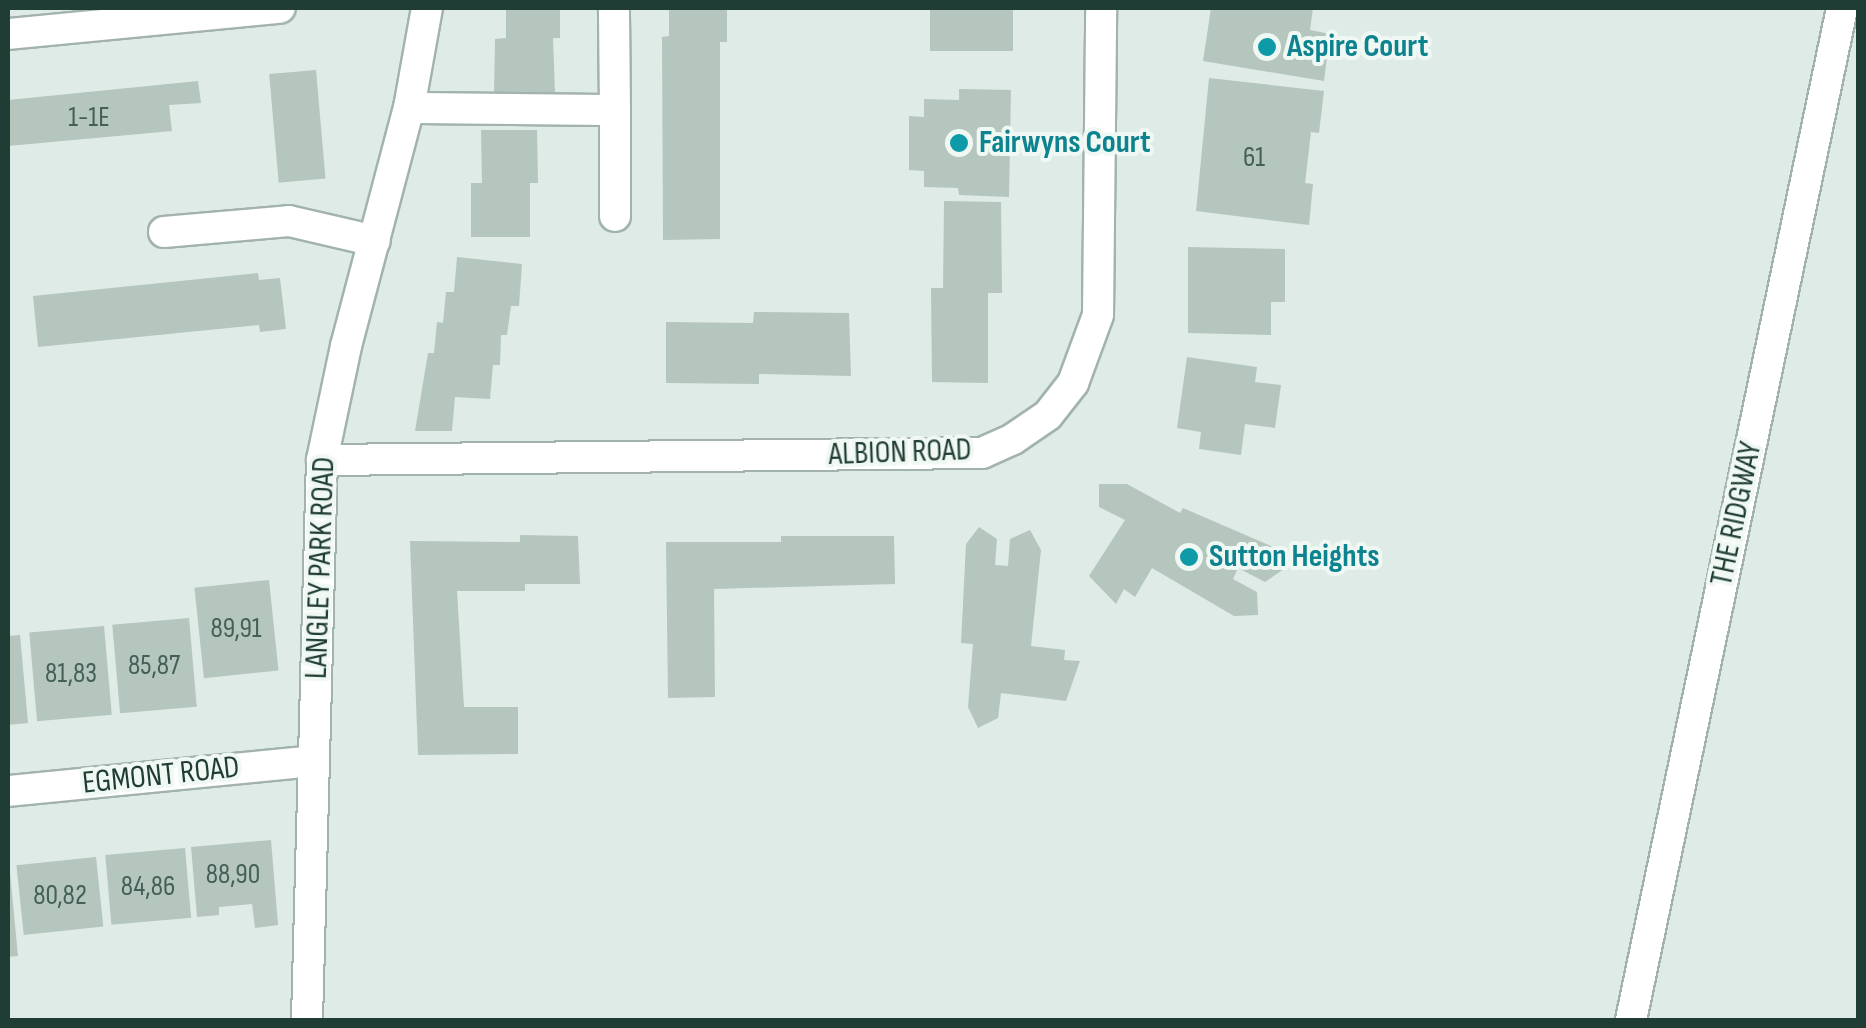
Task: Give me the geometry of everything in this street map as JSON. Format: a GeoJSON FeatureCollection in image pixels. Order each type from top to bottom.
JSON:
{"type":"FeatureCollection","features":[{"type":"Feature","properties":{"kind":"street"},"geometry":{"type":"LineString","coordinates":[[8,34],[280,8]]}},
{"type":"Feature","properties":{"kind":"street","name":"LANGLEY PARK ROAD"},"geometry":{"type":"LineString","coordinates":[[308,1020],[322,460],[346,346],[409,108],[427,8]]}},
{"type":"Feature","properties":{"kind":"street"},"geometry":{"type":"LineString","coordinates":[[614,8],[615,216]]}},
{"type":"Feature","properties":{"kind":"street","name":"ALBION ROAD"},"geometry":{"type":"LineString","coordinates":[[322,460],[982,453],[1013,439],[1048,415],[1073,383],[1098,315],[1100,8]]}},
{"type":"Feature","properties":{"kind":"street","name":"THE RIDGWAY"},"geometry":{"type":"LineString","coordinates":[[1631,1020],[1842,8]]}},
{"type":"Feature","properties":{"kind":"street"},"geometry":{"type":"LineString","coordinates":[[409,108],[615,110]]}},
{"type":"Feature","properties":{"kind":"street"},"geometry":{"type":"LineString","coordinates":[[164,232],[289,222],[375,240]]}},
{"type":"Feature","properties":{"kind":"street","name":"EGMONT ROAD"},"geometry":{"type":"LineString","coordinates":[[8,791],[314,761]]}},
{"type":"Feature","properties":{"kind":"building"},"geometry":{"type":"Polygon","coordinates":[[[506,8],[560,8],[560,38],[553,38],[555,92],[494,92],[495,39],[506,38],[506,8]]]}},
{"type":"Feature","properties":{"kind":"building"},"geometry":{"type":"Polygon","coordinates":[[[669,8],[727,8],[727,42],[720,42],[720,239],[663,240],[662,37],[669,36],[669,8]]]}},
{"type":"Feature","properties":{"kind":"building"},"geometry":{"type":"Polygon","coordinates":[[[930,8],[1013,8],[1013,51],[930,51],[930,8]]]}},
{"type":"Feature","properties":{"kind":"building","name":"Aspire Court"},"geometry":{"type":"Polygon","coordinates":[[[1211,8],[1313,8],[1310,30],[1330,34],[1324,81],[1203,61],[1211,8]]]}},
{"type":"Feature","properties":{"kind":"building"},"geometry":{"type":"Polygon","coordinates":[[[316,70],[325,179],[279,183],[269,74],[316,70]]]}},
{"type":"Feature","properties":{"kind":"building"},"geometry":{"type":"Polygon","coordinates":[[[1209,78],[1324,91],[1319,133],[1311,132],[1305,183],[1313,184],[1309,225],[1196,211],[1209,78]]]}},
{"type":"Feature","properties":{"kind":"building"},"geometry":{"type":"Polygon","coordinates":[[[198,81],[201,103],[169,105],[172,131],[8,146],[8,100],[198,81]]]}},
{"type":"Feature","properties":{"kind":"building","name":"Fairwyns Court"},"geometry":{"type":"Polygon","coordinates":[[[959,89],[1011,90],[1009,197],[959,195],[958,188],[924,187],[924,171],[909,170],[909,116],[924,117],[924,99],[959,100],[959,89]]]}},
{"type":"Feature","properties":{"kind":"building"},"geometry":{"type":"Polygon","coordinates":[[[481,130],[537,130],[538,183],[530,183],[530,237],[471,237],[471,183],[482,183],[481,130]]]}},
{"type":"Feature","properties":{"kind":"building"},"geometry":{"type":"Polygon","coordinates":[[[944,201],[1001,202],[1002,293],[988,293],[988,383],[932,382],[931,288],[943,288],[944,201]]]}},
{"type":"Feature","properties":{"kind":"building"},"geometry":{"type":"Polygon","coordinates":[[[1188,247],[1285,249],[1285,302],[1271,302],[1271,335],[1188,333],[1188,247]]]}},
{"type":"Feature","properties":{"kind":"building"},"geometry":{"type":"Polygon","coordinates":[[[457,257],[522,264],[519,306],[511,306],[507,335],[501,335],[500,365],[493,365],[490,399],[455,397],[452,431],[415,431],[428,353],[434,353],[437,322],[443,323],[446,292],[454,292],[457,257]]]}},
{"type":"Feature","properties":{"kind":"building"},"geometry":{"type":"Polygon","coordinates":[[[258,273],[259,280],[280,278],[286,329],[260,332],[259,325],[38,347],[33,296],[258,273]]]}},
{"type":"Feature","properties":{"kind":"building"},"geometry":{"type":"Polygon","coordinates":[[[754,312],[849,313],[851,376],[759,374],[759,384],[666,383],[666,322],[753,323],[754,312]]]}},
{"type":"Feature","properties":{"kind":"building"},"geometry":{"type":"Polygon","coordinates":[[[1187,357],[1257,367],[1255,382],[1281,385],[1275,428],[1245,424],[1241,455],[1199,449],[1201,432],[1177,428],[1187,357]]]}},
{"type":"Feature","properties":{"kind":"building","name":"Sutton Heights"},"geometry":{"type":"Polygon","coordinates":[[[1099,484],[1127,484],[1180,513],[1183,508],[1271,546],[1284,569],[1265,582],[1238,568],[1233,579],[1257,592],[1258,615],[1234,616],[1152,568],[1135,597],[1124,589],[1116,604],[1089,576],[1125,520],[1099,507],[1099,484]]]}},
{"type":"Feature","properties":{"kind":"building"},"geometry":{"type":"Polygon","coordinates":[[[979,527],[997,539],[995,565],[1008,566],[1010,539],[1030,530],[1041,550],[1031,646],[1065,650],[1064,660],[1080,661],[1066,701],[1001,693],[998,718],[978,728],[968,707],[973,644],[961,643],[966,544],[979,527]]]}},
{"type":"Feature","properties":{"kind":"building"},"geometry":{"type":"Polygon","coordinates":[[[520,535],[578,536],[580,584],[525,584],[525,591],[457,591],[464,707],[518,707],[518,754],[418,755],[410,541],[520,542],[520,535]]]}},
{"type":"Feature","properties":{"kind":"building"},"geometry":{"type":"Polygon","coordinates":[[[781,536],[894,536],[895,584],[714,589],[715,697],[668,698],[666,542],[781,542],[781,536]]]}},
{"type":"Feature","properties":{"kind":"building"},"geometry":{"type":"Polygon","coordinates":[[[269,580],[279,671],[204,678],[194,588],[269,580]]]}},
{"type":"Feature","properties":{"kind":"building"},"geometry":{"type":"Polygon","coordinates":[[[189,618],[197,707],[120,713],[112,625],[189,618]]]}},
{"type":"Feature","properties":{"kind":"building"},"geometry":{"type":"Polygon","coordinates":[[[104,626],[112,715],[37,721],[29,633],[104,626]]]}},
{"type":"Feature","properties":{"kind":"building"},"geometry":{"type":"Polygon","coordinates":[[[20,635],[28,723],[8,725],[8,636],[20,635]]]}},
{"type":"Feature","properties":{"kind":"building"},"geometry":{"type":"Polygon","coordinates":[[[271,840],[278,925],[255,928],[252,904],[219,907],[219,915],[197,917],[191,847],[271,840]]]}},
{"type":"Feature","properties":{"kind":"building"},"geometry":{"type":"Polygon","coordinates":[[[185,848],[191,918],[111,925],[105,855],[185,848]]]}},
{"type":"Feature","properties":{"kind":"building"},"geometry":{"type":"Polygon","coordinates":[[[96,857],[103,927],[24,935],[16,865],[96,857]]]}},
{"type":"Feature","properties":{"kind":"building"},"geometry":{"type":"Polygon","coordinates":[[[8,873],[18,956],[8,957],[8,873]]]}},
{"type":"Feature","properties":{"kind":"place","name":"Aspire Court"},"geometry":{"type":"Point","coordinates":[1267,47]}},
{"type":"Feature","properties":{"kind":"place","name":"Fairwyns Court"},"geometry":{"type":"Point","coordinates":[959,143]}},
{"type":"Feature","properties":{"kind":"place","name":"Sutton Heights"},"geometry":{"type":"Point","coordinates":[1189,557]}}]}
